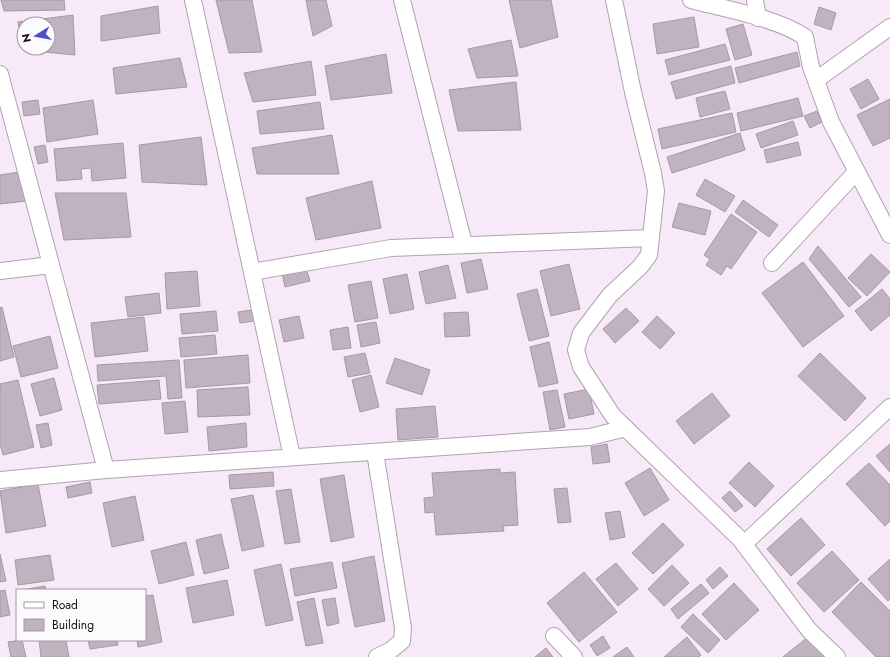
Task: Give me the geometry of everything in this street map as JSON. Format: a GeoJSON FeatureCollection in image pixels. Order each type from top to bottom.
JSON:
{"type":"FeatureCollection","features":[{"type":"Feature","properties":{"kind":"street"},"geometry":{"type":"LineString","coordinates":[[193,0],[292,457]]}},
{"type":"Feature","properties":{"kind":"street"},"geometry":{"type":"LineString","coordinates":[[402,0],[464,244]]}},
{"type":"Feature","properties":{"kind":"street"},"geometry":{"type":"LineString","coordinates":[[614,0],[633,92],[656,191],[649,255],[640,267],[610,295],[581,333],[576,350],[581,367],[613,416],[744,544],[809,630],[837,657]]}},
{"type":"Feature","properties":{"kind":"street"},"geometry":{"type":"LineString","coordinates":[[691,0],[758,18],[797,32],[805,37],[811,66],[831,122],[890,235]]}},
{"type":"Feature","properties":{"kind":"street"},"geometry":{"type":"LineString","coordinates":[[755,0],[758,18]]}},
{"type":"Feature","properties":{"kind":"street"},"geometry":{"type":"LineString","coordinates":[[816,80],[890,27]]}},
{"type":"Feature","properties":{"kind":"street"},"geometry":{"type":"LineString","coordinates":[[0,74],[106,470]]}},
{"type":"Feature","properties":{"kind":"street"},"geometry":{"type":"LineString","coordinates":[[772,263],[856,172]]}},
{"type":"Feature","properties":{"kind":"street"},"geometry":{"type":"LineString","coordinates":[[252,272],[391,248],[651,238]]}},
{"type":"Feature","properties":{"kind":"street"},"geometry":{"type":"LineString","coordinates":[[0,271],[51,265]]}},
{"type":"Feature","properties":{"kind":"street"},"geometry":{"type":"LineString","coordinates":[[744,544],[890,407]]}},
{"type":"Feature","properties":{"kind":"street"},"geometry":{"type":"LineString","coordinates":[[0,480],[106,470],[590,437],[626,428]]}},
{"type":"Feature","properties":{"kind":"street"},"geometry":{"type":"LineString","coordinates":[[376,452],[403,628],[402,640],[391,650],[377,657]]}},
{"type":"Feature","properties":{"kind":"street"},"geometry":{"type":"LineString","coordinates":[[554,636],[574,657]]}},
{"type":"Feature","properties":{"kind":"building"},"geometry":{"type":"Polygon","coordinates":[[[1,0],[64,0],[65,10],[4,11],[1,0]]]}},
{"type":"Feature","properties":{"kind":"building"},"geometry":{"type":"Polygon","coordinates":[[[216,0],[252,0],[262,52],[229,53],[216,0]]]}},
{"type":"Feature","properties":{"kind":"building"},"geometry":{"type":"Polygon","coordinates":[[[306,0],[326,0],[332,26],[313,36],[306,0]]]}},
{"type":"Feature","properties":{"kind":"building"},"geometry":{"type":"Polygon","coordinates":[[[509,0],[551,0],[558,37],[520,48],[509,0]]]}},
{"type":"Feature","properties":{"kind":"building"},"geometry":{"type":"Polygon","coordinates":[[[158,6],[160,33],[101,41],[101,16],[158,6]]]}},
{"type":"Feature","properties":{"kind":"building"},"geometry":{"type":"Polygon","coordinates":[[[819,7],[836,13],[831,30],[814,24],[819,7]]]}},
{"type":"Feature","properties":{"kind":"building"},"geometry":{"type":"Polygon","coordinates":[[[73,15],[75,55],[56,53],[56,17],[73,15]]]}},
{"type":"Feature","properties":{"kind":"building"},"geometry":{"type":"Polygon","coordinates":[[[694,17],[699,47],[657,54],[653,24],[694,17]]]}},
{"type":"Feature","properties":{"kind":"building"},"geometry":{"type":"Polygon","coordinates":[[[743,24],[752,55],[735,60],[726,29],[743,24]]]}},
{"type":"Feature","properties":{"kind":"building"},"geometry":{"type":"Polygon","coordinates":[[[511,40],[518,76],[477,78],[468,49],[511,40]]]}},
{"type":"Feature","properties":{"kind":"building"},"geometry":{"type":"Polygon","coordinates":[[[725,44],[730,60],[669,75],[665,60],[725,44]]]}},
{"type":"Feature","properties":{"kind":"building"},"geometry":{"type":"Polygon","coordinates":[[[797,52],[800,66],[739,83],[735,68],[797,52]]]}},
{"type":"Feature","properties":{"kind":"building"},"geometry":{"type":"Polygon","coordinates":[[[386,54],[392,93],[331,100],[325,66],[386,54]]]}},
{"type":"Feature","properties":{"kind":"building"},"geometry":{"type":"Polygon","coordinates":[[[180,58],[187,87],[116,94],[113,68],[180,58]]]}},
{"type":"Feature","properties":{"kind":"building"},"geometry":{"type":"Polygon","coordinates":[[[311,61],[316,95],[253,102],[244,73],[311,61]]]}},
{"type":"Feature","properties":{"kind":"building"},"geometry":{"type":"Polygon","coordinates":[[[731,66],[735,83],[676,99],[671,82],[731,66]]]}},
{"type":"Feature","properties":{"kind":"building"},"geometry":{"type":"Polygon","coordinates":[[[868,79],[879,99],[861,109],[850,89],[868,79]]]}},
{"type":"Feature","properties":{"kind":"building"},"geometry":{"type":"Polygon","coordinates":[[[516,82],[521,130],[458,131],[449,90],[516,82]]]}},
{"type":"Feature","properties":{"kind":"building"},"geometry":{"type":"Polygon","coordinates":[[[725,91],[730,109],[700,117],[696,98],[725,91]]]}},
{"type":"Feature","properties":{"kind":"building"},"geometry":{"type":"Polygon","coordinates":[[[798,98],[803,116],[741,131],[737,113],[798,98]]]}},
{"type":"Feature","properties":{"kind":"building"},"geometry":{"type":"Polygon","coordinates":[[[890,99],[890,138],[873,146],[857,115],[890,99]]]}},
{"type":"Feature","properties":{"kind":"building"},"geometry":{"type":"Polygon","coordinates":[[[38,100],[40,114],[24,116],[22,102],[38,100]]]}},
{"type":"Feature","properties":{"kind":"building"},"geometry":{"type":"Polygon","coordinates":[[[93,100],[98,134],[47,142],[43,108],[93,100]]]}},
{"type":"Feature","properties":{"kind":"building"},"geometry":{"type":"Polygon","coordinates":[[[320,102],[324,129],[260,134],[257,111],[320,102]]]}},
{"type":"Feature","properties":{"kind":"building"},"geometry":{"type":"Polygon","coordinates":[[[817,111],[822,122],[810,128],[804,116],[817,111]]]}},
{"type":"Feature","properties":{"kind":"building"},"geometry":{"type":"Polygon","coordinates":[[[732,113],[736,132],[662,149],[658,129],[732,113]]]}},
{"type":"Feature","properties":{"kind":"building"},"geometry":{"type":"Polygon","coordinates":[[[793,121],[798,135],[761,148],[756,134],[793,121]]]}},
{"type":"Feature","properties":{"kind":"building"},"geometry":{"type":"Polygon","coordinates":[[[740,133],[745,150],[672,173],[667,157],[740,133]]]}},
{"type":"Feature","properties":{"kind":"building"},"geometry":{"type":"Polygon","coordinates":[[[332,135],[339,174],[257,174],[252,148],[332,135]]]}},
{"type":"Feature","properties":{"kind":"building"},"geometry":{"type":"Polygon","coordinates":[[[201,137],[207,185],[142,182],[139,145],[201,137]]]}},
{"type":"Feature","properties":{"kind":"building"},"geometry":{"type":"Polygon","coordinates":[[[798,142],[801,155],[767,163],[764,150],[798,142]]]}},
{"type":"Feature","properties":{"kind":"building"},"geometry":{"type":"Polygon","coordinates":[[[123,143],[126,178],[92,181],[91,168],[81,169],[82,179],[57,181],[54,149],[123,143]]]}},
{"type":"Feature","properties":{"kind":"building"},"geometry":{"type":"Polygon","coordinates":[[[45,145],[48,162],[38,164],[34,147],[45,145]]]}},
{"type":"Feature","properties":{"kind":"building"},"geometry":{"type":"Polygon","coordinates":[[[19,172],[27,201],[0,204],[0,175],[19,172]]]}},
{"type":"Feature","properties":{"kind":"building"},"geometry":{"type":"Polygon","coordinates":[[[705,179],[735,196],[725,212],[696,195],[705,179]]]}},
{"type":"Feature","properties":{"kind":"building"},"geometry":{"type":"Polygon","coordinates":[[[372,181],[381,228],[316,240],[306,198],[372,181]]]}},
{"type":"Feature","properties":{"kind":"building"},"geometry":{"type":"Polygon","coordinates":[[[55,193],[126,193],[131,237],[64,240],[55,193]]]}},
{"type":"Feature","properties":{"kind":"building"},"geometry":{"type":"Polygon","coordinates":[[[743,200],[778,225],[769,237],[735,212],[743,200]]]}},
{"type":"Feature","properties":{"kind":"building"},"geometry":{"type":"Polygon","coordinates":[[[679,203],[711,211],[705,235],[672,227],[679,203]]]}},
{"type":"Feature","properties":{"kind":"building"},"geometry":{"type":"Polygon","coordinates":[[[731,214],[757,232],[731,269],[727,266],[721,275],[706,265],[710,259],[704,255],[731,214]]]}},
{"type":"Feature","properties":{"kind":"building"},"geometry":{"type":"Polygon","coordinates":[[[818,246],[861,297],[849,307],[809,259],[818,246]]]}},
{"type":"Feature","properties":{"kind":"building"},"geometry":{"type":"Polygon","coordinates":[[[871,254],[890,272],[867,296],[848,278],[871,254]]]}},
{"type":"Feature","properties":{"kind":"building"},"geometry":{"type":"Polygon","coordinates":[[[481,259],[488,289],[467,293],[461,263],[481,259]]]}},
{"type":"Feature","properties":{"kind":"building"},"geometry":{"type":"Polygon","coordinates":[[[803,262],[844,316],[803,347],[762,293],[803,262]]]}},
{"type":"Feature","properties":{"kind":"building"},"geometry":{"type":"Polygon","coordinates":[[[569,264],[580,309],[551,316],[540,271],[569,264]]]}},
{"type":"Feature","properties":{"kind":"building"},"geometry":{"type":"Polygon","coordinates":[[[448,265],[456,298],[426,304],[419,272],[448,265]]]}},
{"type":"Feature","properties":{"kind":"building"},"geometry":{"type":"Polygon","coordinates":[[[306,268],[310,281],[285,287],[282,273],[306,268]]]}},
{"type":"Feature","properties":{"kind":"building"},"geometry":{"type":"Polygon","coordinates":[[[197,271],[200,306],[167,309],[165,273],[197,271]]]}},
{"type":"Feature","properties":{"kind":"building"},"geometry":{"type":"Polygon","coordinates":[[[407,274],[414,309],[390,314],[383,279],[407,274]]]}},
{"type":"Feature","properties":{"kind":"building"},"geometry":{"type":"Polygon","coordinates":[[[371,281],[378,318],[355,322],[348,285],[371,281]]]}},
{"type":"Feature","properties":{"kind":"building"},"geometry":{"type":"Polygon","coordinates":[[[537,289],[549,336],[529,341],[517,294],[537,289]]]}},
{"type":"Feature","properties":{"kind":"building"},"geometry":{"type":"Polygon","coordinates":[[[882,289],[890,299],[890,315],[871,331],[855,311],[882,289]]]}},
{"type":"Feature","properties":{"kind":"building"},"geometry":{"type":"Polygon","coordinates":[[[159,293],[161,313],[128,317],[125,297],[159,293]]]}},
{"type":"Feature","properties":{"kind":"building"},"geometry":{"type":"Polygon","coordinates":[[[2,307],[14,357],[0,361],[0,308],[2,307]]]}},
{"type":"Feature","properties":{"kind":"building"},"geometry":{"type":"Polygon","coordinates":[[[626,308],[639,321],[615,343],[603,329],[626,308]]]}},
{"type":"Feature","properties":{"kind":"building"},"geometry":{"type":"Polygon","coordinates":[[[252,310],[254,321],[240,323],[238,312],[252,310]]]}},
{"type":"Feature","properties":{"kind":"building"},"geometry":{"type":"Polygon","coordinates":[[[216,311],[218,331],[182,334],[180,314],[216,311]]]}},
{"type":"Feature","properties":{"kind":"building"},"geometry":{"type":"Polygon","coordinates":[[[468,312],[470,336],[445,337],[444,313],[468,312]]]}},
{"type":"Feature","properties":{"kind":"building"},"geometry":{"type":"Polygon","coordinates":[[[299,316],[304,338],[284,342],[279,320],[299,316]]]}},
{"type":"Feature","properties":{"kind":"building"},"geometry":{"type":"Polygon","coordinates":[[[657,316],[675,333],[660,349],[642,332],[657,316]]]}},
{"type":"Feature","properties":{"kind":"building"},"geometry":{"type":"Polygon","coordinates":[[[144,317],[148,351],[95,357],[91,323],[144,317]]]}},
{"type":"Feature","properties":{"kind":"building"},"geometry":{"type":"Polygon","coordinates":[[[376,322],[380,343],[361,347],[357,325],[376,322]]]}},
{"type":"Feature","properties":{"kind":"building"},"geometry":{"type":"Polygon","coordinates":[[[348,327],[351,348],[333,350],[330,330],[348,327]]]}},
{"type":"Feature","properties":{"kind":"building"},"geometry":{"type":"Polygon","coordinates":[[[215,335],[217,354],[181,357],[179,338],[215,335]]]}},
{"type":"Feature","properties":{"kind":"building"},"geometry":{"type":"Polygon","coordinates":[[[50,336],[58,368],[21,377],[13,346],[50,336]]]}},
{"type":"Feature","properties":{"kind":"building"},"geometry":{"type":"Polygon","coordinates":[[[549,342],[558,383],[539,387],[530,347],[549,342]]]}},
{"type":"Feature","properties":{"kind":"building"},"geometry":{"type":"Polygon","coordinates":[[[365,353],[370,373],[348,377],[344,357],[365,353]]]}},
{"type":"Feature","properties":{"kind":"building"},"geometry":{"type":"Polygon","coordinates":[[[820,353],[866,398],[845,421],[798,376],[820,353]]]}},
{"type":"Feature","properties":{"kind":"building"},"geometry":{"type":"Polygon","coordinates":[[[248,355],[250,383],[186,388],[184,360],[248,355]]]}},
{"type":"Feature","properties":{"kind":"building"},"geometry":{"type":"Polygon","coordinates":[[[395,358],[430,370],[422,395],[386,383],[395,358]]]}},
{"type":"Feature","properties":{"kind":"building"},"geometry":{"type":"Polygon","coordinates":[[[179,360],[182,398],[168,399],[166,376],[98,381],[97,365],[179,360]]]}},
{"type":"Feature","properties":{"kind":"building"},"geometry":{"type":"Polygon","coordinates":[[[371,375],[379,407],[360,412],[352,380],[371,375]]]}},
{"type":"Feature","properties":{"kind":"building"},"geometry":{"type":"Polygon","coordinates":[[[54,378],[62,410],[40,416],[31,384],[54,378]]]}},
{"type":"Feature","properties":{"kind":"building"},"geometry":{"type":"Polygon","coordinates":[[[18,380],[34,447],[3,455],[0,444],[0,384],[18,380]]]}},
{"type":"Feature","properties":{"kind":"building"},"geometry":{"type":"Polygon","coordinates":[[[159,380],[161,399],[99,404],[97,385],[159,380]]]}},
{"type":"Feature","properties":{"kind":"building"},"geometry":{"type":"Polygon","coordinates":[[[248,387],[250,415],[198,417],[197,390],[248,387]]]}},
{"type":"Feature","properties":{"kind":"building"},"geometry":{"type":"Polygon","coordinates":[[[589,389],[594,414],[569,419],[564,394],[589,389]]]}},
{"type":"Feature","properties":{"kind":"building"},"geometry":{"type":"Polygon","coordinates":[[[557,390],[565,427],[550,430],[543,392],[557,390]]]}},
{"type":"Feature","properties":{"kind":"building"},"geometry":{"type":"Polygon","coordinates":[[[712,393],[730,416],[694,444],[676,421],[712,393]]]}},
{"type":"Feature","properties":{"kind":"building"},"geometry":{"type":"Polygon","coordinates":[[[185,401],[188,432],[165,434],[162,403],[185,401]]]}},
{"type":"Feature","properties":{"kind":"building"},"geometry":{"type":"Polygon","coordinates":[[[435,406],[438,437],[398,440],[396,409],[435,406]]]}},
{"type":"Feature","properties":{"kind":"building"},"geometry":{"type":"Polygon","coordinates":[[[48,423],[52,445],[41,448],[36,425],[48,423]]]}},
{"type":"Feature","properties":{"kind":"building"},"geometry":{"type":"Polygon","coordinates":[[[246,423],[247,447],[209,451],[207,427],[246,423]]]}},
{"type":"Feature","properties":{"kind":"building"},"geometry":{"type":"Polygon","coordinates":[[[607,444],[610,462],[593,464],[591,447],[607,444]]]}},
{"type":"Feature","properties":{"kind":"building"},"geometry":{"type":"Polygon","coordinates":[[[890,444],[890,472],[876,456],[890,444]]]}},
{"type":"Feature","properties":{"kind":"building"},"geometry":{"type":"Polygon","coordinates":[[[749,462],[774,486],[755,507],[729,483],[749,462]]]}},
{"type":"Feature","properties":{"kind":"building"},"geometry":{"type":"Polygon","coordinates":[[[869,463],[890,485],[890,521],[885,526],[846,484],[869,463]]]}},
{"type":"Feature","properties":{"kind":"building"},"geometry":{"type":"Polygon","coordinates":[[[650,468],[669,500],[644,516],[625,483],[650,468]]]}},
{"type":"Feature","properties":{"kind":"building"},"geometry":{"type":"Polygon","coordinates":[[[500,469],[500,473],[515,472],[518,525],[503,526],[504,531],[436,535],[434,512],[425,513],[424,498],[434,497],[432,473],[500,469]]]}},
{"type":"Feature","properties":{"kind":"building"},"geometry":{"type":"Polygon","coordinates":[[[273,472],[274,486],[230,489],[229,475],[273,472]]]}},
{"type":"Feature","properties":{"kind":"building"},"geometry":{"type":"Polygon","coordinates":[[[344,475],[354,537],[331,542],[320,479],[344,475]]]}},
{"type":"Feature","properties":{"kind":"building"},"geometry":{"type":"Polygon","coordinates":[[[90,482],[92,493],[68,498],[66,487],[90,482]]]}},
{"type":"Feature","properties":{"kind":"building"},"geometry":{"type":"Polygon","coordinates":[[[38,484],[46,526],[6,533],[0,491],[38,484]]]}},
{"type":"Feature","properties":{"kind":"building"},"geometry":{"type":"Polygon","coordinates":[[[567,488],[571,522],[558,523],[554,489],[567,488]]]}},
{"type":"Feature","properties":{"kind":"building"},"geometry":{"type":"Polygon","coordinates":[[[291,489],[300,542],[285,544],[276,491],[291,489]]]}},
{"type":"Feature","properties":{"kind":"building"},"geometry":{"type":"Polygon","coordinates":[[[730,491],[743,506],[735,512],[722,498],[730,491]]]}},
{"type":"Feature","properties":{"kind":"building"},"geometry":{"type":"Polygon","coordinates":[[[253,495],[264,546],[242,551],[231,499],[253,495]]]}},
{"type":"Feature","properties":{"kind":"building"},"geometry":{"type":"Polygon","coordinates":[[[135,496],[144,540],[112,547],[103,503],[135,496]]]}},
{"type":"Feature","properties":{"kind":"building"},"geometry":{"type":"Polygon","coordinates":[[[620,511],[625,537],[610,540],[605,513],[620,511]]]}},
{"type":"Feature","properties":{"kind":"building"},"geometry":{"type":"Polygon","coordinates":[[[801,518],[825,545],[791,576],[767,549],[801,518]]]}},
{"type":"Feature","properties":{"kind":"building"},"geometry":{"type":"Polygon","coordinates":[[[663,523],[684,545],[653,574],[632,553],[663,523]]]}},
{"type":"Feature","properties":{"kind":"building"},"geometry":{"type":"Polygon","coordinates":[[[221,534],[229,568],[204,574],[196,540],[221,534]]]}},
{"type":"Feature","properties":{"kind":"building"},"geometry":{"type":"Polygon","coordinates":[[[186,542],[194,575],[159,584],[151,551],[186,542]]]}},
{"type":"Feature","properties":{"kind":"building"},"geometry":{"type":"Polygon","coordinates":[[[832,551],[859,580],[824,612],[797,583],[832,551]]]}},
{"type":"Feature","properties":{"kind":"building"},"geometry":{"type":"Polygon","coordinates":[[[0,554],[6,581],[0,582],[0,554]]]}},
{"type":"Feature","properties":{"kind":"building"},"geometry":{"type":"Polygon","coordinates":[[[50,555],[54,580],[18,585],[15,560],[50,555]]]}},
{"type":"Feature","properties":{"kind":"building"},"geometry":{"type":"Polygon","coordinates":[[[374,556],[385,621],[355,627],[342,563],[374,556]]]}},
{"type":"Feature","properties":{"kind":"building"},"geometry":{"type":"Polygon","coordinates":[[[890,559],[890,599],[888,601],[868,579],[890,559]]]}},
{"type":"Feature","properties":{"kind":"building"},"geometry":{"type":"Polygon","coordinates":[[[332,562],[337,588],[295,596],[290,569],[332,562]]]}},
{"type":"Feature","properties":{"kind":"building"},"geometry":{"type":"Polygon","coordinates":[[[616,563],[638,589],[618,606],[596,579],[616,563]]]}},
{"type":"Feature","properties":{"kind":"building"},"geometry":{"type":"Polygon","coordinates":[[[281,564],[293,620],[266,626],[254,570],[281,564]]]}},
{"type":"Feature","properties":{"kind":"building"},"geometry":{"type":"Polygon","coordinates":[[[672,565],[689,583],[664,606],[648,589],[672,565]]]}},
{"type":"Feature","properties":{"kind":"building"},"geometry":{"type":"Polygon","coordinates":[[[720,567],[728,576],[713,589],[706,580],[720,567]]]}},
{"type":"Feature","properties":{"kind":"building"},"geometry":{"type":"Polygon","coordinates":[[[584,572],[617,612],[579,642],[547,603],[584,572]]]}},
{"type":"Feature","properties":{"kind":"building"},"geometry":{"type":"Polygon","coordinates":[[[227,580],[234,615],[193,623],[186,588],[227,580]]]}},
{"type":"Feature","properties":{"kind":"building"},"geometry":{"type":"Polygon","coordinates":[[[861,582],[890,611],[890,657],[876,657],[832,612],[861,582]]]}},
{"type":"Feature","properties":{"kind":"building"},"geometry":{"type":"Polygon","coordinates":[[[734,583],[759,610],[726,640],[702,614],[734,583]]]}},
{"type":"Feature","properties":{"kind":"building"},"geometry":{"type":"Polygon","coordinates":[[[701,584],[709,593],[678,619],[671,609],[701,584]]]}},
{"type":"Feature","properties":{"kind":"building"},"geometry":{"type":"Polygon","coordinates":[[[45,586],[46,589],[27,589],[45,586]]]}},
{"type":"Feature","properties":{"kind":"building"},"geometry":{"type":"Polygon","coordinates":[[[5,590],[10,615],[0,617],[0,591],[5,590]]]}},
{"type":"Feature","properties":{"kind":"building"},"geometry":{"type":"Polygon","coordinates":[[[153,595],[162,642],[138,647],[137,641],[146,641],[146,596],[153,595]]]}},
{"type":"Feature","properties":{"kind":"building"},"geometry":{"type":"Polygon","coordinates":[[[314,598],[323,643],[306,646],[297,602],[314,598]]]}},
{"type":"Feature","properties":{"kind":"building"},"geometry":{"type":"Polygon","coordinates":[[[335,598],[339,623],[327,626],[322,600],[335,598]]]}},
{"type":"Feature","properties":{"kind":"building"},"geometry":{"type":"Polygon","coordinates":[[[693,614],[720,640],[708,653],[681,627],[693,614]]]}},
{"type":"Feature","properties":{"kind":"building"},"geometry":{"type":"Polygon","coordinates":[[[603,636],[610,648],[597,656],[590,645],[603,636]]]}},
{"type":"Feature","properties":{"kind":"building"},"geometry":{"type":"Polygon","coordinates":[[[687,637],[701,655],[699,657],[664,657],[687,637]]]}},
{"type":"Feature","properties":{"kind":"building"},"geometry":{"type":"Polygon","coordinates":[[[808,637],[825,657],[783,657],[808,637]]]}},
{"type":"Feature","properties":{"kind":"building"},"geometry":{"type":"Polygon","coordinates":[[[22,641],[26,657],[11,657],[8,642],[22,641]]]}},
{"type":"Feature","properties":{"kind":"building"},"geometry":{"type":"Polygon","coordinates":[[[39,641],[66,641],[69,657],[41,657],[39,641]]]}},
{"type":"Feature","properties":{"kind":"building"},"geometry":{"type":"Polygon","coordinates":[[[88,641],[117,641],[118,645],[90,649],[88,641]]]}},
{"type":"Feature","properties":{"kind":"building"},"geometry":{"type":"Polygon","coordinates":[[[627,647],[634,657],[613,657],[627,647]]]}},
{"type":"Feature","properties":{"kind":"building"},"geometry":{"type":"Polygon","coordinates":[[[546,648],[553,657],[535,657],[546,648]]]}}]}
